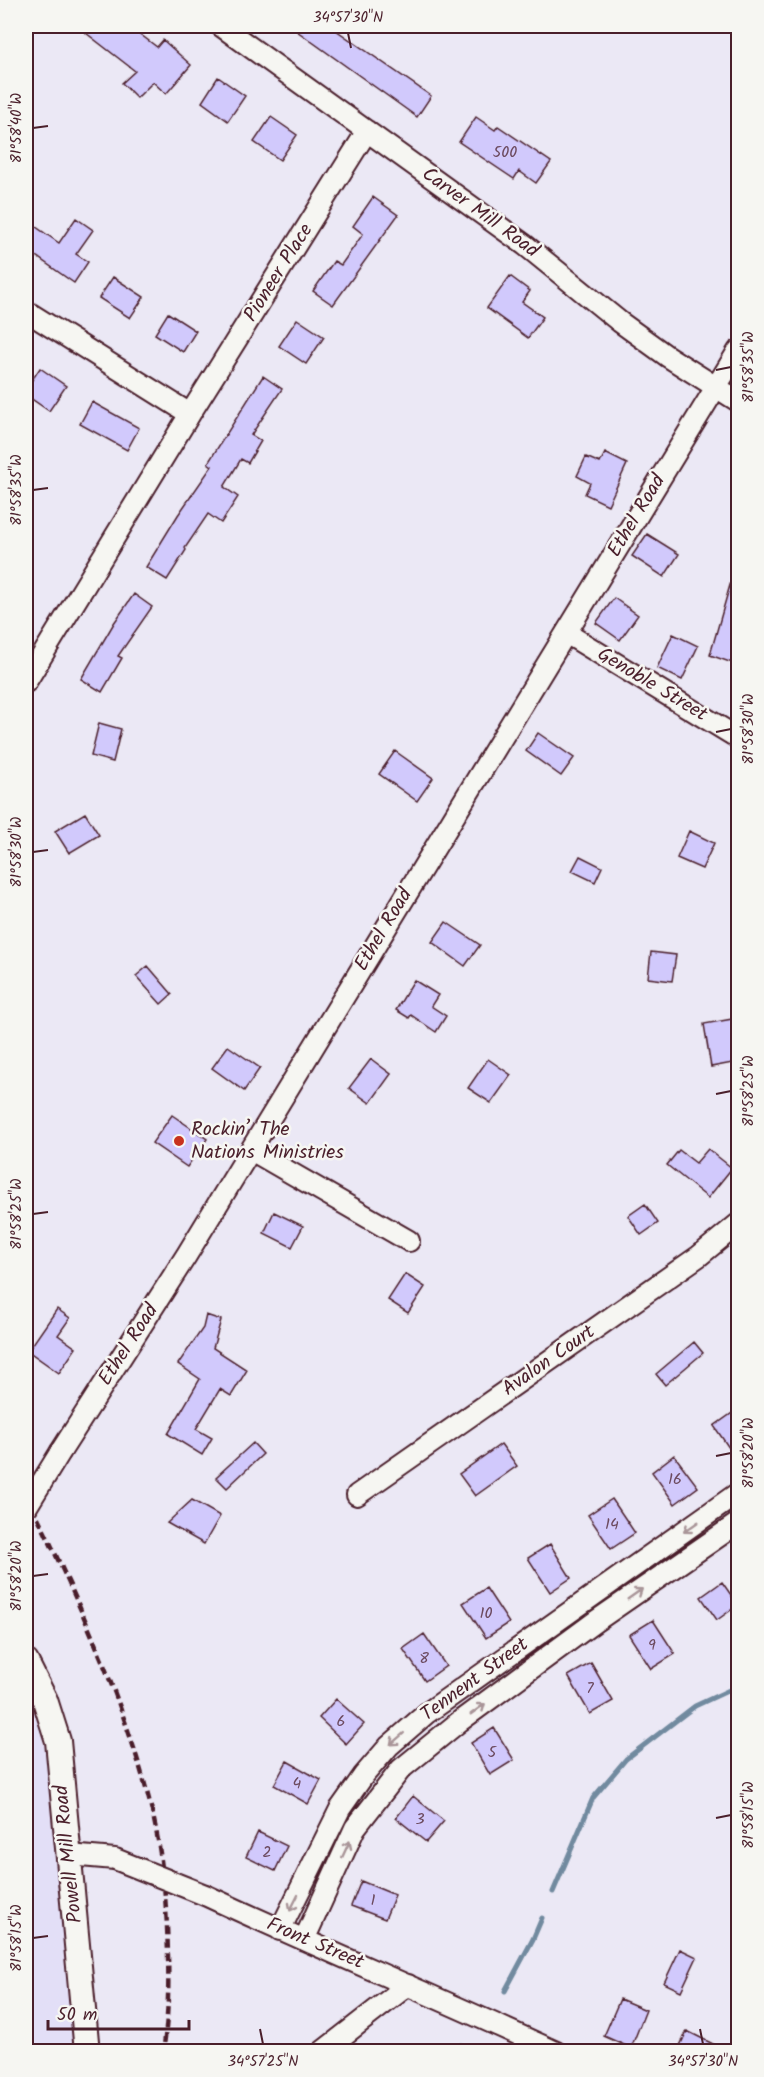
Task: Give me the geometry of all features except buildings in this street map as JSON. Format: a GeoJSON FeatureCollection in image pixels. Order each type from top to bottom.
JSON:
{"type":"FeatureCollection","features":[{"type":"Feature","properties":{"kind":"street","name":"Carver Mill Road"},"geometry":{"type":"LineString","coordinates":[[221,26],[525,245],[629,329],[738,401]]}},
{"type":"Feature","properties":{"kind":"street","name":"Pioneer Place"},"geometry":{"type":"LineString","coordinates":[[26,682],[367,131]]}},
{"type":"Feature","properties":{"kind":"street"},"geometry":{"type":"LineString","coordinates":[[26,311],[190,414]]}},
{"type":"Feature","properties":{"kind":"street","name":"Ethel Road"},"geometry":{"type":"LineString","coordinates":[[26,1508],[60,1451],[186,1256],[738,351]]}},
{"type":"Feature","properties":{"kind":"street","name":"Genoble Street"},"geometry":{"type":"LineString","coordinates":[[566,633],[738,738]]}},
{"type":"Feature","properties":{"kind":"street"},"geometry":{"type":"LineString","coordinates":[[250,1150],[409,1241]]}},
{"type":"Feature","properties":{"kind":"street","name":"Avalon Court"},"geometry":{"type":"LineString","coordinates":[[357,1495],[699,1256],[738,1224]]}},
{"type":"Feature","properties":{"kind":"street","name":"Tennent Street"},"geometry":{"type":"LineString","coordinates":[[280,1930],[340,1809],[364,1775],[389,1746],[427,1713],[738,1493]]}},
{"type":"Feature","properties":{"kind":"street","name":"Tennent Street"},"geometry":{"type":"LineString","coordinates":[[304,1940],[355,1828],[401,1769],[460,1721],[587,1628],[738,1523]]}},
{"type":"Feature","properties":{"kind":"street","name":"Powell Mill Road"},"geometry":{"type":"LineString","coordinates":[[26,1662],[45,1700],[58,1741],[87,2052]]}},
{"type":"Feature","properties":{"kind":"street","name":"Front Street"},"geometry":{"type":"LineString","coordinates":[[69,1856],[115,1859],[205,1895],[556,2052]]}},
{"type":"Feature","properties":{"kind":"street"},"geometry":{"type":"LineString","coordinates":[[322,2052],[408,1985]]}},
{"type":"Feature","properties":{"kind":"shaded area"},"geometry":{"type":"Polygon","coordinates":[[[26,1692],[35,1711],[51,1774],[72,1986],[74,2051],[26,2051],[26,1692]]]}},
{"type":"Feature","properties":{"kind":"waterway"},"geometry":{"type":"LineString","coordinates":[[553,1892],[593,1798],[626,1759],[695,1706],[738,1686]]}},
{"type":"Feature","properties":{"kind":"waterway"},"geometry":{"type":"LineString","coordinates":[[505,1991],[542,1918]]}},
{"type":"Feature","properties":{"kind":"waterway"},"geometry":{"type":"LineString","coordinates":[[458,2052],[461,2045]]}},
{"type":"Feature","properties":{"kind":"railway"},"geometry":{"type":"LineString","coordinates":[[26,1493],[63,1570],[113,1688],[128,1729],[152,1811],[162,1865],[167,1938],[168,2004],[163,2052]]}},
{"type":"Feature","properties":{"kind":"place","name":"Rockin’ The Nations Ministries"},"geometry":{"type":"Point","coordinates":[179,1141]}}]}
